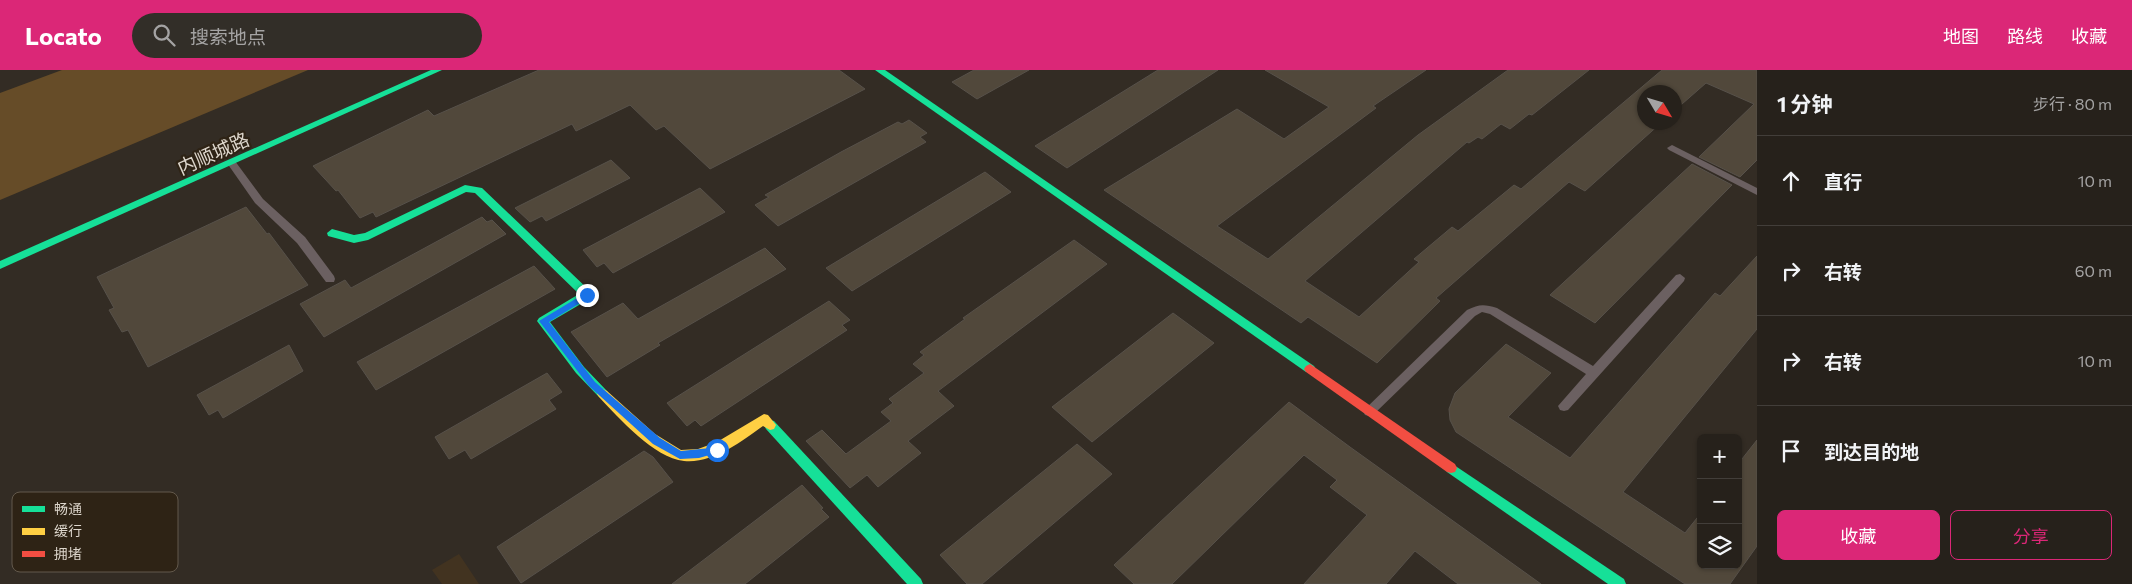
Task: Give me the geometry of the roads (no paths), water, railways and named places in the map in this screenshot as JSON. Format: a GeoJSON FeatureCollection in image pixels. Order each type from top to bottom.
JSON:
{"type":"FeatureCollection","features":[{"type":"Feature","properties":{"kind":"street","name":"内顺城路"},"geometry":{"type":"LineString","coordinates":[[0,265],[438,70]]}},
{"type":"Feature","properties":{"kind":"street"},"geometry":{"type":"LineString","coordinates":[[879,70],[1619,584]]}},
{"type":"Feature","properties":{"kind":"street"},"geometry":{"type":"LineString","coordinates":[[332,233],[354,239],[368,236],[465,188],[478,190],[587,295],[543,321],[592,384],[657,441],[680,455],[699,454],[717,450],[764,419],[916,584]]}},
{"type":"Feature","properties":{"kind":"lane"},"geometry":{"type":"LineString","coordinates":[[1672,148],[1757,192]]}},
{"type":"Feature","properties":{"kind":"lane"},"geometry":{"type":"LineString","coordinates":[[232,163],[259,201],[301,240],[330,279]]}},
{"type":"Feature","properties":{"kind":"lane"},"geometry":{"type":"LineString","coordinates":[[1564,406],[1680,278]]}},
{"type":"Feature","properties":{"kind":"lane"},"geometry":{"type":"LineString","coordinates":[[1369,411],[1472,313],[1481,308],[1493,311],[1594,373]]}}]}
